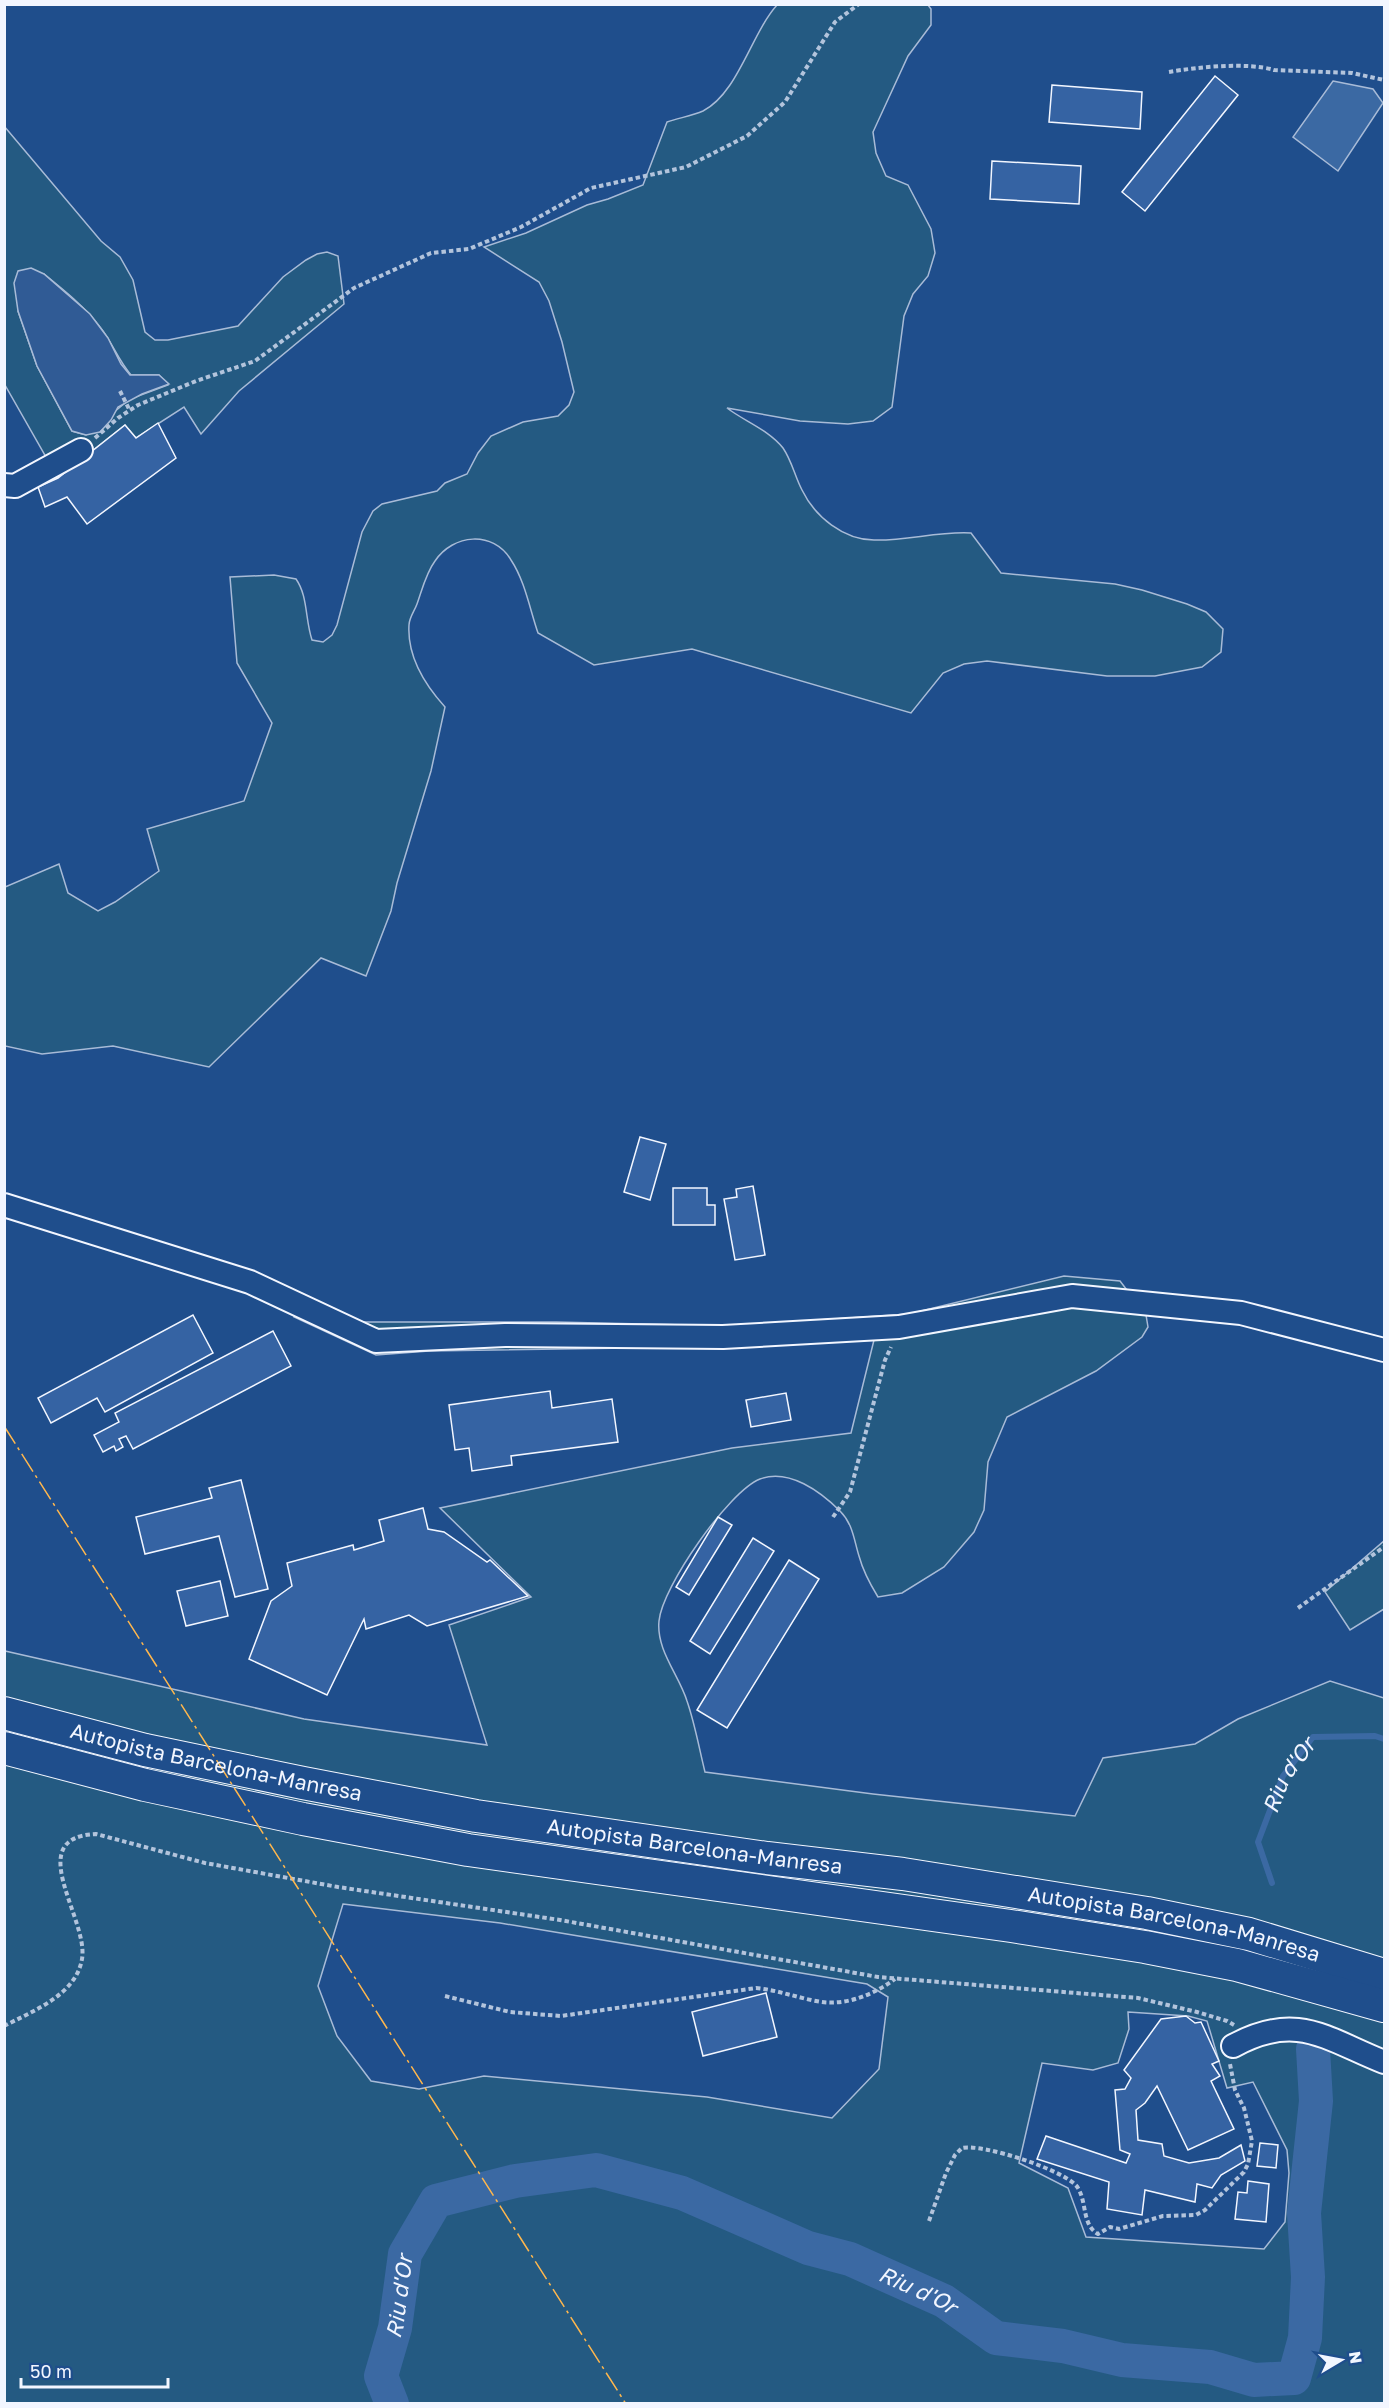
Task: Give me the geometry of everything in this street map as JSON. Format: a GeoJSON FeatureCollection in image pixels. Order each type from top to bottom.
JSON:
{"type":"FeatureCollection","features":[{"type":"Feature","properties":{"kind":"highway","name":"Autopista Barcelona-Manresa"},"geometry":{"type":"LineString","coordinates":[[4,1713],[145,1750],[476,1816],[767,1858],[903,1874],[1147,1913],[1249,1934],[1384,1975]]}},
{"type":"Feature","properties":{"kind":"highway","name":"Autopista Barcelona-Manresa"},"geometry":{"type":"LineString","coordinates":[[4,1748],[145,1785],[327,1824],[468,1850],[912,1911],[1145,1947],[1237,1965],[1384,2006]]}},
{"type":"Feature","properties":{"kind":"street"},"geometry":{"type":"LineString","coordinates":[[4,485],[15,486],[81,450]]}},
{"type":"Feature","properties":{"kind":"street"},"geometry":{"type":"LineString","coordinates":[[4,1205],[250,1282],[376,1341],[505,1335],[723,1336],[899,1326],[1072,1296],[1241,1313],[1384,1350]]}},
{"type":"Feature","properties":{"kind":"street"},"geometry":{"type":"LineString","coordinates":[[1243,2041],[1293,2028],[1330,2036],[1384,2062]]}},
{"type":"Feature","properties":{"kind":"path"},"geometry":{"type":"LineString","coordinates":[[81,450],[130,411],[196,381],[255,361],[354,288],[431,253],[469,249],[521,226],[591,188],[686,167],[747,136],[784,102],[835,22],[859,4]]}},
{"type":"Feature","properties":{"kind":"path"},"geometry":{"type":"LineString","coordinates":[[1169,72],[1238,65],[1274,70],[1352,73],[1384,80]]}},
{"type":"Feature","properties":{"kind":"path"},"geometry":{"type":"LineString","coordinates":[[120,391],[130,411]]}},
{"type":"Feature","properties":{"kind":"path"},"geometry":{"type":"LineString","coordinates":[[833,1517],[850,1492],[885,1360],[899,1326]]}},
{"type":"Feature","properties":{"kind":"path"},"geometry":{"type":"LineString","coordinates":[[1298,1608],[1384,1546]]}},
{"type":"Feature","properties":{"kind":"path"},"geometry":{"type":"LineString","coordinates":[[4,2026],[59,1996],[77,1973],[82,1958],[81,1943],[75,1915],[60,1872],[59,1857],[67,1843],[82,1835],[110,1836],[205,1863],[338,1887],[560,1920],[878,1977],[1138,1998],[1227,2021],[1243,2041]]}},
{"type":"Feature","properties":{"kind":"path"},"geometry":{"type":"LineString","coordinates":[[445,1996],[510,2012],[561,2016],[756,1988],[777,1989],[818,2002],[840,2003],[878,1991],[896,1978]]}},
{"type":"Feature","properties":{"kind":"path"},"geometry":{"type":"LineString","coordinates":[[929,2221],[952,2159],[962,2148],[971,2146],[991,2149],[1023,2160],[1073,2182],[1081,2194],[1089,2224],[1098,2234],[1110,2227],[1119,2229],[1158,2216],[1197,2215],[1244,2172],[1252,2151],[1244,2108],[1234,2086]]}},
{"type":"Feature","properties":{"kind":"shaded area"},"geometry":{"type":"Polygon","coordinates":[[[777,5],[928,5],[931,9],[931,25],[908,56],[873,132],[876,153],[886,176],[908,185],[931,229],[935,253],[928,276],[913,294],[904,316],[892,407],[873,421],[848,424],[800,421],[727,408],[764,431],[783,448],[808,500],[823,518],[841,531],[863,539],[874,540],[971,533],[1001,573],[1115,584],[1142,590],[1206,612],[1223,629],[1221,652],[1202,667],[1155,676],[1107,676],[987,661],[964,664],[943,673],[911,713],[692,649],[594,665],[538,633],[520,577],[503,550],[484,540],[462,541],[443,552],[432,566],[409,622],[409,637],[414,659],[424,680],[445,707],[431,771],[397,883],[391,911],[366,976],[321,958],[209,1067],[113,1046],[42,1054],[5,1046],[5,887],[59,864],[68,893],[98,911],[159,871],[147,829],[244,801],[272,723],[237,663],[230,577],[274,575],[296,579],[303,593],[312,640],[323,642],[332,635],[337,625],[362,532],[373,511],[382,504],[437,491],[445,483],[467,474],[478,453],[491,436],[523,422],[558,416],[569,405],[574,392],[562,342],[549,301],[539,282],[484,247],[526,233],[587,205],[643,185],[667,122],[703,111],[726,91],[759,31],[777,5]]]}},
{"type":"Feature","properties":{"kind":"shaded area"},"geometry":{"type":"Polygon","coordinates":[[[1333,81],[1373,89],[1383,103],[1338,171],[1293,137],[1333,81]]]}},
{"type":"Feature","properties":{"kind":"shaded area"},"geometry":{"type":"Polygon","coordinates":[[[4,126],[101,241],[120,257],[133,280],[145,332],[155,340],[168,340],[238,326],[283,277],[306,260],[327,252],[338,256],[344,304],[239,391],[201,434],[184,407],[136,438],[125,425],[58,478],[5,385],[4,126]],[[44,274],[18,311],[37,366],[72,431],[86,435],[130,399],[168,385],[159,375],[131,375],[94,320],[74,299],[44,274]]]}},
{"type":"Feature","properties":{"kind":"shaded area"},"geometry":{"type":"Polygon","coordinates":[[[31,268],[44,274],[90,314],[108,338],[121,364],[130,375],[159,375],[169,384],[142,394],[118,407],[111,420],[100,432],[86,435],[72,431],[37,366],[18,311],[14,283],[18,271],[31,268]]]}},
{"type":"Feature","properties":{"kind":"shaded area"},"geometry":{"type":"Polygon","coordinates":[[[1064,1276],[1120,1281],[1146,1315],[1148,1327],[1142,1337],[1096,1371],[1007,1417],[988,1462],[984,1510],[974,1532],[944,1567],[902,1593],[878,1597],[861,1562],[848,1521],[824,1496],[804,1484],[793,1479],[771,1476],[760,1479],[747,1487],[732,1501],[715,1520],[684,1564],[663,1606],[659,1621],[664,1652],[687,1701],[705,1772],[873,1794],[1075,1816],[1103,1758],[1195,1744],[1238,1719],[1330,1681],[1384,1698],[1384,2403],[5,2404],[5,1651],[304,1719],[487,1745],[449,1625],[531,1597],[440,1508],[732,1448],[851,1433],[874,1340],[629,1348],[429,1351],[376,1355],[294,1317],[304,1298],[352,1322],[556,1322],[729,1326],[909,1314],[1064,1276]],[[343,1904],[318,1986],[337,2036],[371,2081],[419,2089],[484,2076],[707,2097],[832,2118],[879,2069],[888,1997],[867,1984],[500,1923],[343,1904]],[[1128,2012],[1129,2029],[1118,2063],[1093,2070],[1042,2063],[1019,2163],[1068,2188],[1086,2237],[1264,2249],[1285,2222],[1289,2173],[1287,2150],[1253,2082],[1227,2088],[1207,2021],[1188,2016],[1128,2012]]]}},
{"type":"Feature","properties":{"kind":"shaded area"},"geometry":{"type":"Polygon","coordinates":[[[1384,1541],[1384,1609],[1350,1630],[1325,1592],[1384,1541]]]}},
{"type":"Feature","properties":{"kind":"building"},"geometry":{"type":"Polygon","coordinates":[[[1215,76],[1238,95],[1145,211],[1122,192],[1215,76]]]}},
{"type":"Feature","properties":{"kind":"building"},"geometry":{"type":"Polygon","coordinates":[[[1052,85],[1142,92],[1140,129],[1049,122],[1052,85]]]}},
{"type":"Feature","properties":{"kind":"building"},"geometry":{"type":"Polygon","coordinates":[[[992,161],[1081,166],[1079,204],[990,199],[992,161]]]}},
{"type":"Feature","properties":{"kind":"building"},"geometry":{"type":"Polygon","coordinates":[[[158,423],[176,458],[87,524],[67,497],[45,507],[38,487],[58,478],[125,425],[136,438],[158,423]]]}},
{"type":"Feature","properties":{"kind":"building"},"geometry":{"type":"Polygon","coordinates":[[[640,1137],[666,1144],[650,1200],[624,1192],[640,1137]]]}},
{"type":"Feature","properties":{"kind":"building"},"geometry":{"type":"Polygon","coordinates":[[[753,1186],[765,1255],[735,1260],[724,1199],[737,1197],[736,1189],[753,1186]]]}},
{"type":"Feature","properties":{"kind":"building"},"geometry":{"type":"Polygon","coordinates":[[[673,1188],[707,1188],[707,1205],[715,1205],[715,1225],[673,1225],[673,1188]]]}},
{"type":"Feature","properties":{"kind":"building"},"geometry":{"type":"Polygon","coordinates":[[[193,1315],[213,1353],[105,1412],[97,1398],[51,1423],[38,1398],[193,1315]]]}},
{"type":"Feature","properties":{"kind":"building"},"geometry":{"type":"Polygon","coordinates":[[[273,1331],[291,1366],[133,1449],[126,1436],[119,1439],[123,1447],[116,1451],[114,1446],[103,1452],[94,1435],[119,1422],[115,1413],[273,1331]]]}},
{"type":"Feature","properties":{"kind":"building"},"geometry":{"type":"Polygon","coordinates":[[[550,1391],[552,1408],[612,1399],[618,1442],[511,1456],[512,1465],[472,1471],[469,1448],[455,1450],[449,1405],[550,1391]]]}},
{"type":"Feature","properties":{"kind":"building"},"geometry":{"type":"Polygon","coordinates":[[[786,1393],[791,1420],[751,1427],[746,1400],[786,1393]]]}},
{"type":"Feature","properties":{"kind":"building"},"geometry":{"type":"Polygon","coordinates":[[[241,1480],[268,1589],[235,1597],[219,1536],[145,1554],[136,1517],[212,1498],[209,1488],[241,1480]]]}},
{"type":"Feature","properties":{"kind":"building"},"geometry":{"type":"Polygon","coordinates":[[[423,1508],[428,1529],[444,1532],[487,1562],[490,1560],[528,1596],[427,1626],[409,1615],[366,1629],[364,1619],[327,1695],[249,1659],[271,1601],[292,1586],[287,1563],[353,1545],[354,1550],[384,1541],[379,1520],[423,1508]]]}},
{"type":"Feature","properties":{"kind":"building"},"geometry":{"type":"Polygon","coordinates":[[[718,1517],[732,1525],[689,1595],[676,1587],[718,1517]]]}},
{"type":"Feature","properties":{"kind":"building"},"geometry":{"type":"Polygon","coordinates":[[[753,1538],[774,1551],[710,1654],[690,1641],[753,1538]]]}},
{"type":"Feature","properties":{"kind":"building"},"geometry":{"type":"Polygon","coordinates":[[[789,1560],[819,1579],[727,1728],[697,1710],[789,1560]]]}},
{"type":"Feature","properties":{"kind":"building"},"geometry":{"type":"Polygon","coordinates":[[[220,1581],[228,1616],[186,1626],[177,1591],[220,1581]]]}},
{"type":"Feature","properties":{"kind":"building"},"geometry":{"type":"Polygon","coordinates":[[[766,1993],[777,2037],[703,2056],[692,2012],[766,1993]]]}},
{"type":"Feature","properties":{"kind":"building"},"geometry":{"type":"Polygon","coordinates":[[[1186,2016],[1195,2023],[1201,2022],[1219,2061],[1212,2064],[1220,2076],[1211,2081],[1234,2129],[1188,2150],[1157,2086],[1145,2103],[1136,2110],[1138,2140],[1162,2144],[1164,2156],[1189,2163],[1219,2158],[1241,2145],[1245,2161],[1221,2175],[1212,2188],[1197,2184],[1195,2202],[1145,2190],[1142,2215],[1107,2209],[1109,2182],[1037,2159],[1046,2136],[1126,2163],[1130,2154],[1120,2150],[1115,2090],[1125,2089],[1131,2078],[1124,2070],[1161,2019],[1186,2016]]]}},
{"type":"Feature","properties":{"kind":"building"},"geometry":{"type":"Polygon","coordinates":[[[1260,2143],[1278,2145],[1276,2168],[1257,2166],[1260,2143]]]}},
{"type":"Feature","properties":{"kind":"building"},"geometry":{"type":"Polygon","coordinates":[[[1248,2181],[1269,2184],[1266,2222],[1235,2219],[1238,2192],[1247,2193],[1248,2181]]]}},
{"type":"Feature","properties":{"kind":"waterway","name":"Riu d'Or"},"geometry":{"type":"LineString","coordinates":[[1272,1883],[1258,1842],[1283,1776],[1313,1737],[1375,1736],[1384,1739]]}},
{"type":"Feature","properties":{"kind":"waterway","name":"Riu d'Or"},"geometry":{"type":"LineString","coordinates":[[392,2404],[381,2376],[395,2328],[405,2254],[436,2201],[515,2181],[596,2170],[682,2193],[808,2248],[850,2259],[944,2301],[996,2338],[1063,2346],[1122,2360],[1210,2367],[1254,2380],[1294,2378],[1305,2338],[1308,2277],[1304,2213],[1316,2101],[1313,2049]]}},
{"type":"Feature","properties":{"kind":"power"},"geometry":{"type":"LineString","coordinates":[[4,1426],[626,2404]]}}]}
